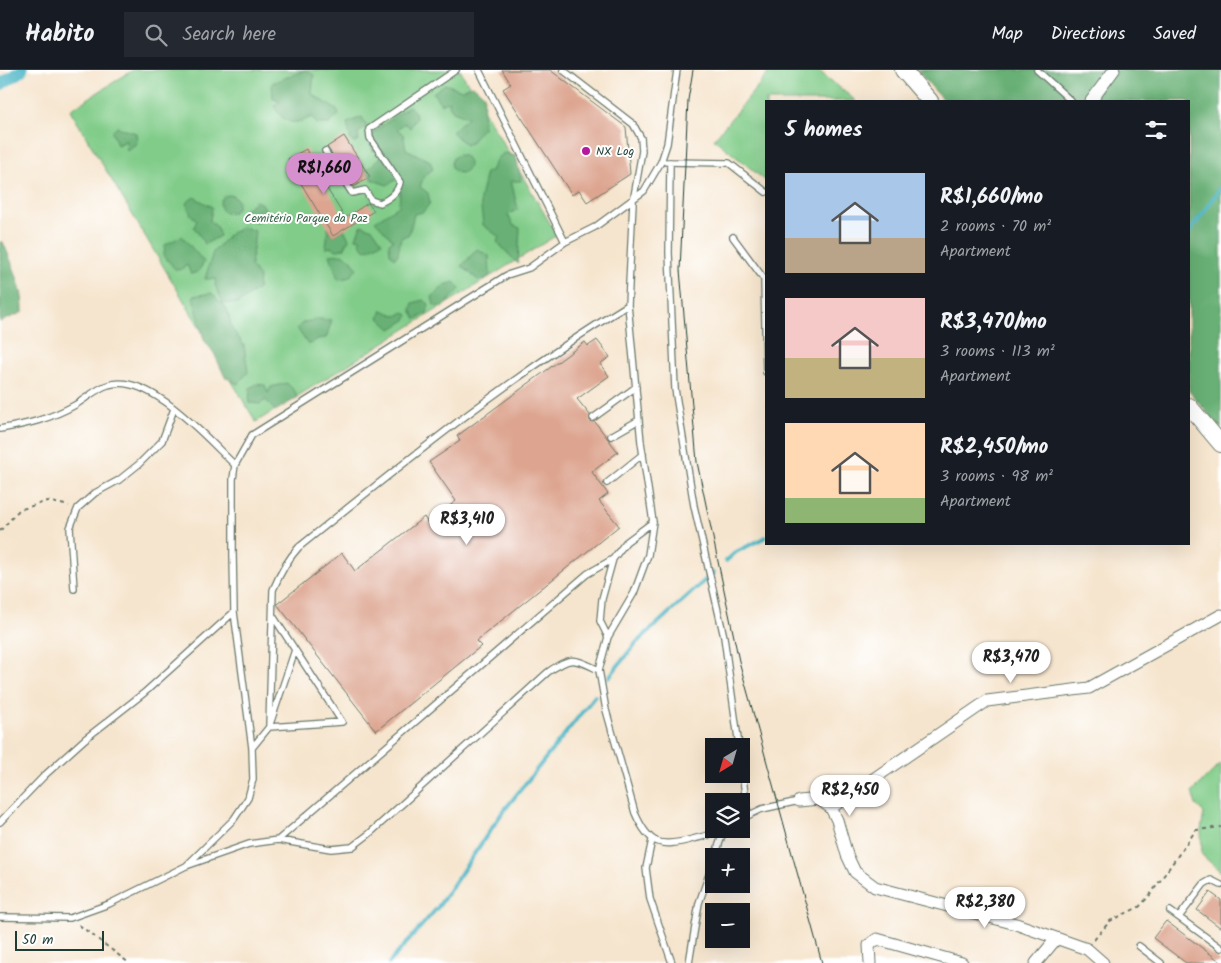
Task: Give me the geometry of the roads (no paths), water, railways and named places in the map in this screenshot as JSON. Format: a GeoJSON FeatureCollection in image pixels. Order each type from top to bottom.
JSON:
{"type":"FeatureCollection","features":[{"type":"Feature","properties":{"kind":"main road"},"geometry":{"type":"LineString","coordinates":[[903,70],[929,100]]}},
{"type":"Feature","properties":{"kind":"main road"},"geometry":{"type":"LineString","coordinates":[[1190,407],[1221,444]]}},
{"type":"Feature","properties":{"kind":"street"},"geometry":{"type":"LineString","coordinates":[[1092,100],[1114,70]]}},
{"type":"Feature","properties":{"kind":"street"},"geometry":{"type":"LineString","coordinates":[[831,808],[987,701],[1089,688],[1221,615]]}},
{"type":"Feature","properties":{"kind":"street"},"geometry":{"type":"LineString","coordinates":[[799,801],[819,799],[831,808],[837,820],[847,855],[856,872],[875,887],[1016,924],[1087,949],[1103,963]]}},
{"type":"Feature","properties":{"kind":"street"},"geometry":{"type":"LineString","coordinates":[[870,963],[868,950],[872,941],[877,939],[962,963]]}},
{"type":"Feature","properties":{"kind":"street"},"geometry":{"type":"LineString","coordinates":[[1036,963],[1046,958],[1056,939]]}},
{"type":"Feature","properties":{"kind":"lane"},"geometry":{"type":"LineString","coordinates":[[325,151],[352,193],[364,190],[372,200],[380,203],[385,201],[396,192],[400,182],[370,138],[369,129],[456,70]]}},
{"type":"Feature","properties":{"kind":"lane"},"geometry":{"type":"LineString","coordinates":[[478,70],[565,242]]}},
{"type":"Feature","properties":{"kind":"lane"},"geometry":{"type":"LineString","coordinates":[[563,70],[633,124],[641,138],[642,151],[633,202],[628,305],[639,420],[653,522],[648,555],[634,593],[608,637],[599,670],[606,710],[629,793],[642,827],[652,840],[661,845],[674,844],[705,835]]}},
{"type":"Feature","properties":{"kind":"lane"},"geometry":{"type":"LineString","coordinates":[[186,866],[234,819],[248,798],[253,780],[252,748],[234,612],[233,479],[236,465],[252,435],[507,274],[529,268],[565,242],[595,227],[633,202],[644,191],[661,162],[667,144],[677,70]]}},
{"type":"Feature","properties":{"kind":"lane"},"geometry":{"type":"LineString","coordinates":[[1038,70],[1070,100]]}},
{"type":"Feature","properties":{"kind":"lane"},"geometry":{"type":"LineString","coordinates":[[661,162],[729,163],[765,191]]}},
{"type":"Feature","properties":{"kind":"lane"},"geometry":{"type":"LineString","coordinates":[[670,162],[668,253],[675,389],[694,506],[724,637],[738,738]]}},
{"type":"Feature","properties":{"kind":"lane"},"geometry":{"type":"LineString","coordinates":[[733,237],[765,280]]}},
{"type":"Feature","properties":{"kind":"lane"},"geometry":{"type":"LineString","coordinates":[[269,727],[273,590],[280,572],[300,547],[470,412],[575,337],[628,305]]}},
{"type":"Feature","properties":{"kind":"lane"},"geometry":{"type":"LineString","coordinates":[[0,429],[36,423],[74,405],[108,384],[130,383],[153,393],[174,408],[236,465]]}},
{"type":"Feature","properties":{"kind":"lane"},"geometry":{"type":"LineString","coordinates":[[593,418],[636,387]]}},
{"type":"Feature","properties":{"kind":"lane"},"geometry":{"type":"LineString","coordinates":[[74,589],[70,528],[78,508],[95,493],[119,480],[162,441],[174,408]]}},
{"type":"Feature","properties":{"kind":"lane"},"geometry":{"type":"LineString","coordinates":[[610,436],[639,420]]}},
{"type":"Feature","properties":{"kind":"lane"},"geometry":{"type":"LineString","coordinates":[[607,482],[643,454]]}},
{"type":"Feature","properties":{"kind":"lane"},"geometry":{"type":"LineString","coordinates":[[278,840],[588,574],[613,558],[626,542],[653,522]]}},
{"type":"Feature","properties":{"kind":"lane"},"geometry":{"type":"LineString","coordinates":[[608,637],[600,621],[602,599],[613,558]]}},
{"type":"Feature","properties":{"kind":"lane"},"geometry":{"type":"LineString","coordinates":[[0,822],[45,775],[85,739],[144,693],[234,612]]}},
{"type":"Feature","properties":{"kind":"lane"},"geometry":{"type":"LineString","coordinates":[[269,727],[342,722],[273,616]]}},
{"type":"Feature","properties":{"kind":"lane"},"geometry":{"type":"LineString","coordinates":[[252,748],[269,727],[296,650]]}},
{"type":"Feature","properties":{"kind":"lane"},"geometry":{"type":"LineString","coordinates":[[0,917],[70,918],[109,904],[186,866],[249,844],[278,840],[331,849],[352,847],[369,834],[548,672],[566,660],[578,660],[599,670]]}},
{"type":"Feature","properties":{"kind":"lane"},"geometry":{"type":"LineString","coordinates":[[750,814],[778,804],[799,801]]}},
{"type":"Feature","properties":{"kind":"lane"},"geometry":{"type":"LineString","coordinates":[[652,840],[646,868],[650,899],[672,963]]}},
{"type":"Feature","properties":{"kind":"lane"},"geometry":{"type":"LineString","coordinates":[[1179,917],[1204,884],[1211,880],[1221,885]]}},
{"type":"Feature","properties":{"kind":"lane"},"geometry":{"type":"LineString","coordinates":[[689,963],[698,903],[705,883]]}},
{"type":"Feature","properties":{"kind":"lane"},"geometry":{"type":"LineString","coordinates":[[1170,911],[1221,948]]}},
{"type":"Feature","properties":{"kind":"lane"},"geometry":{"type":"LineString","coordinates":[[1139,946],[1161,963]]}},
{"type":"Feature","properties":{"kind":"waterway"},"geometry":{"type":"LineString","coordinates":[[0,85],[22,70]]}},
{"type":"Feature","properties":{"kind":"waterway"},"geometry":{"type":"LineString","coordinates":[[1190,232],[1221,187]]}},
{"type":"Feature","properties":{"kind":"waterway"},"geometry":{"type":"LineString","coordinates":[[726,561],[736,552],[765,538]]}},
{"type":"Feature","properties":{"kind":"waterway"},"geometry":{"type":"LineString","coordinates":[[609,677],[636,643],[713,573]]}},
{"type":"Feature","properties":{"kind":"waterway"},"geometry":{"type":"LineString","coordinates":[[389,963],[438,907],[502,813],[595,696]]}},
{"type":"Feature","properties":{"kind":"tram line"},"geometry":{"type":"LineString","coordinates":[[693,70],[688,100],[680,270],[697,462],[739,661],[822,963]]}},
{"type":"Feature","properties":{"kind":"place","name":"NX Log"},"geometry":{"type":"Point","coordinates":[586,151]}},
{"type":"Feature","properties":{"kind":"park label","name":"Cemitério Parque da Paz"},"geometry":{"type":"Point","coordinates":[306,218]}}]}
